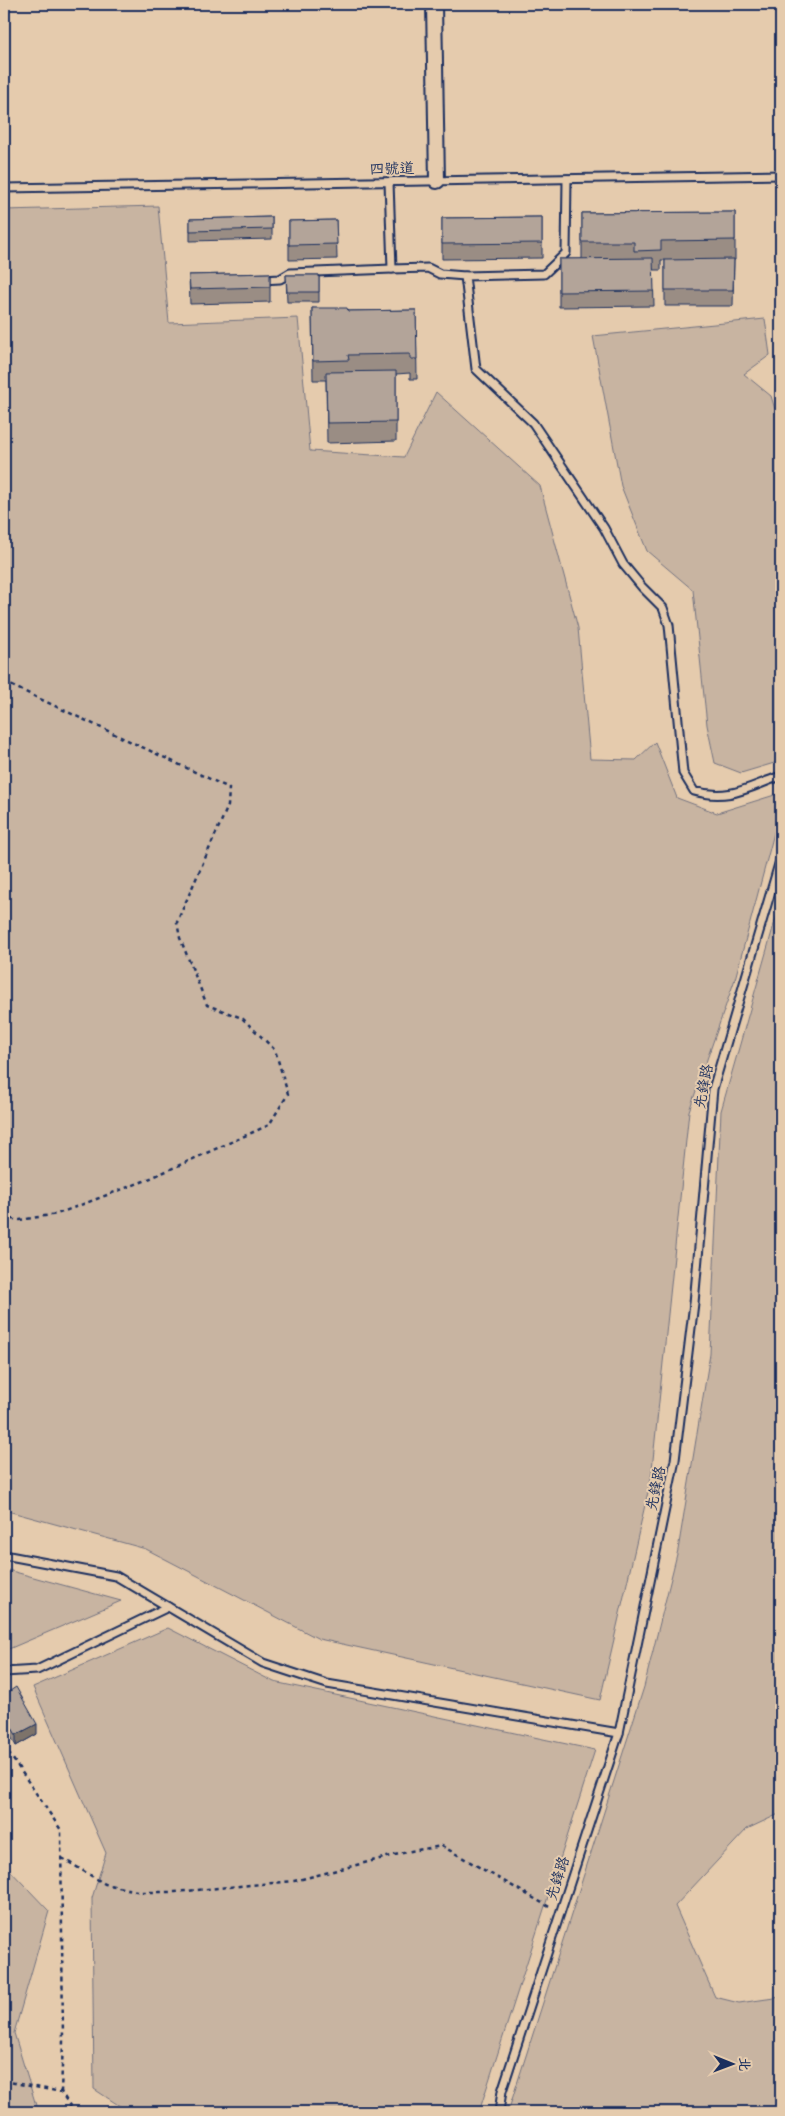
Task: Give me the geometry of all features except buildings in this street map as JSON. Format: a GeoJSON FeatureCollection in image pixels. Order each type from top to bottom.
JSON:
{"type":"FeatureCollection","features":[{"type":"Feature","properties":{"kind":"street"},"geometry":{"type":"LineString","coordinates":[[434,4],[437,181]]}},
{"type":"Feature","properties":{"kind":"lane","name":"四號道"},"geometry":{"type":"LineString","coordinates":[[4,188],[781,175]]}},
{"type":"Feature","properties":{"kind":"lane"},"geometry":{"type":"LineString","coordinates":[[250,280],[280,279],[290,273],[392,268],[428,268],[440,274],[465,276],[544,274],[566,253],[567,179]]}},
{"type":"Feature","properties":{"kind":"lane"},"geometry":{"type":"LineString","coordinates":[[389,182],[392,268]]}},
{"type":"Feature","properties":{"kind":"lane"},"geometry":{"type":"LineString","coordinates":[[465,276],[476,369],[534,423],[604,528],[623,564],[663,608],[670,625],[683,773],[694,790],[708,795],[729,795],[781,777]]}},
{"type":"Feature","properties":{"kind":"lane","name":"先鋒路"},"geometry":{"type":"LineString","coordinates":[[498,2112],[502,2091],[619,1733],[674,1460],[694,1303],[713,1089],[781,857]]}},
{"type":"Feature","properties":{"kind":"lane"},"geometry":{"type":"LineString","coordinates":[[4,1555],[116,1576],[263,1663],[327,1684],[619,1733]]}},
{"type":"Feature","properties":{"kind":"lane"},"geometry":{"type":"LineString","coordinates":[[4,1672],[37,1670],[168,1607]]}},
{"type":"Feature","properties":{"kind":"path"},"geometry":{"type":"LineString","coordinates":[[4,682],[229,788],[228,806],[177,922],[180,938],[207,1005],[242,1018],[275,1050],[288,1094],[269,1125],[152,1177],[57,1214],[20,1220],[4,1218]]}},
{"type":"Feature","properties":{"kind":"path"},"geometry":{"type":"LineString","coordinates":[[4,1746],[60,1830],[62,1858],[63,2041],[60,2092],[74,2112]]}},
{"type":"Feature","properties":{"kind":"path"},"geometry":{"type":"LineString","coordinates":[[62,1858],[105,1884],[140,1892],[175,1892],[294,1880],[411,1851],[442,1846],[560,1913]]}},
{"type":"Feature","properties":{"kind":"path"},"geometry":{"type":"LineString","coordinates":[[4,2081],[60,2092]]}},
{"type":"Feature","properties":{"kind":"shaded area"},"geometry":{"type":"Polygon","coordinates":[[[158,206],[169,323],[298,318],[310,451],[404,457],[436,392],[540,486],[578,628],[590,759],[636,760],[655,742],[677,798],[717,813],[781,793],[781,807],[735,979],[689,1111],[651,1479],[600,1700],[319,1639],[146,1549],[4,1510],[4,210],[158,206]]]}},
{"type":"Feature","properties":{"kind":"shaded area"},"geometry":{"type":"Polygon","coordinates":[[[765,319],[770,355],[744,374],[771,396],[781,429],[781,761],[741,773],[715,763],[707,725],[693,590],[647,551],[621,486],[593,336],[765,319]]]}},
{"type":"Feature","properties":{"kind":"shaded area"},"geometry":{"type":"Polygon","coordinates":[[[781,900],[781,1813],[747,1829],[675,1906],[715,1997],[739,2003],[781,1997],[781,2112],[508,2112],[644,1687],[678,1550],[710,1354],[721,1111],[781,900]]]}},
{"type":"Feature","properties":{"kind":"shaded area"},"geometry":{"type":"Polygon","coordinates":[[[4,1569],[121,1601],[4,1651],[4,1569]]]}},
{"type":"Feature","properties":{"kind":"shaded area"},"geometry":{"type":"Polygon","coordinates":[[[168,1628],[274,1682],[595,1750],[479,2112],[129,2112],[94,2089],[92,1898],[106,1853],[33,1687],[168,1628]]]}},
{"type":"Feature","properties":{"kind":"shaded area"},"geometry":{"type":"Polygon","coordinates":[[[4,1864],[49,1911],[14,2033],[38,2112],[4,2112],[4,1864]]]}}]}
